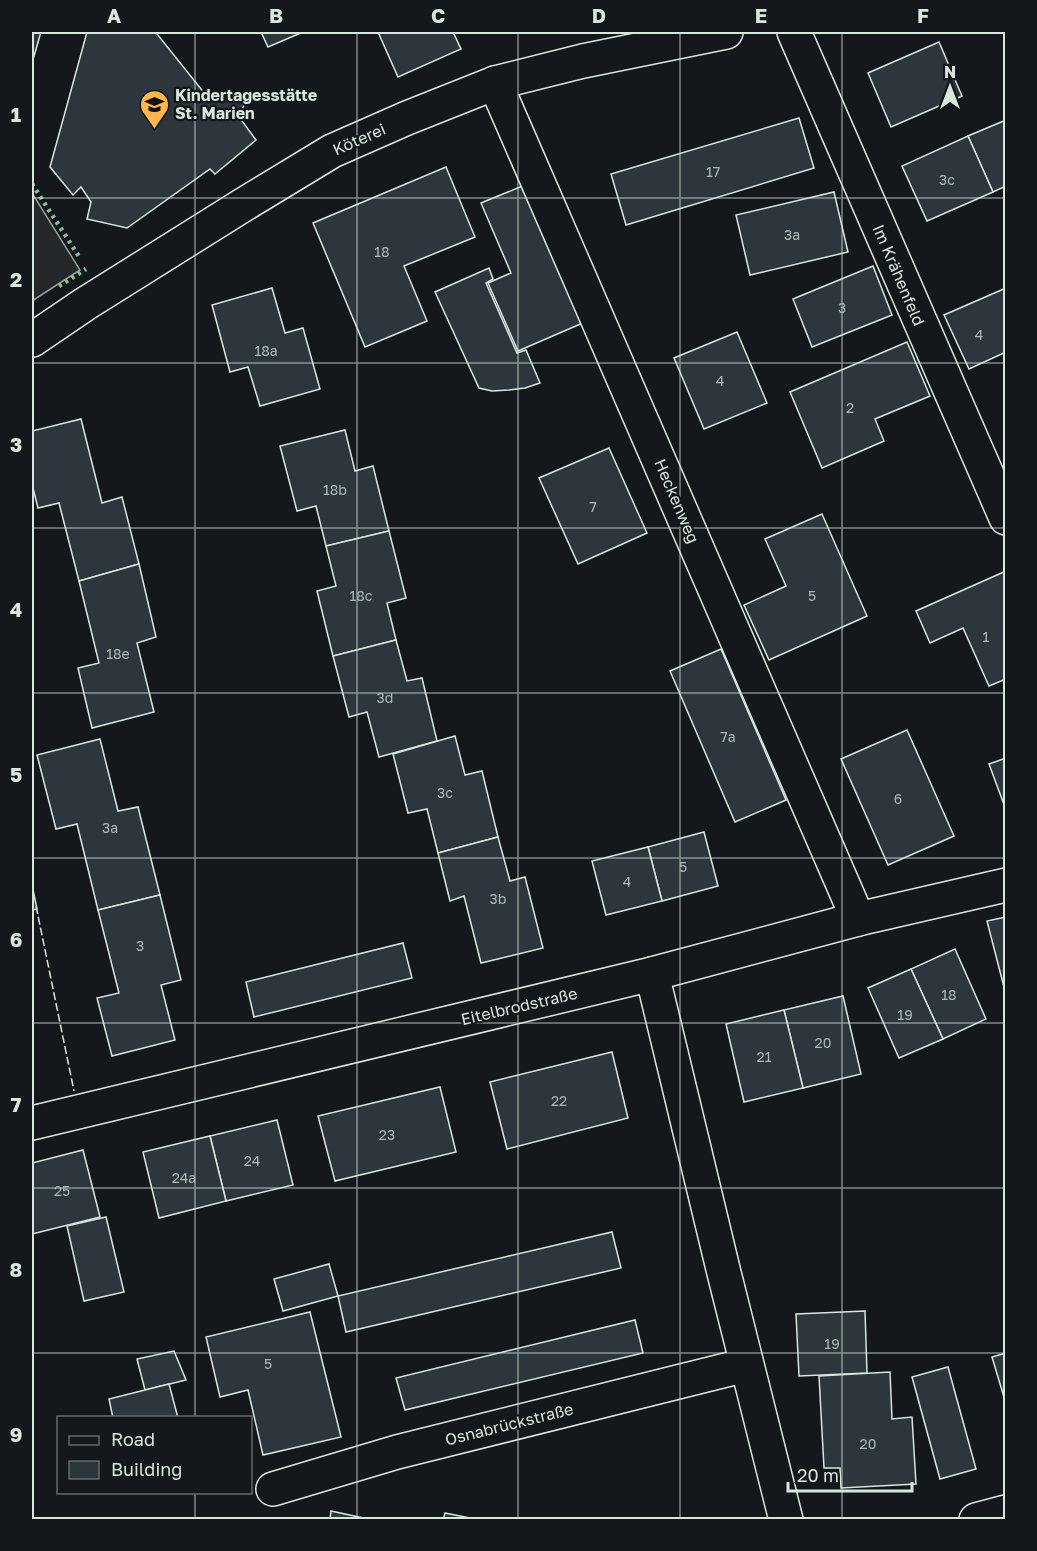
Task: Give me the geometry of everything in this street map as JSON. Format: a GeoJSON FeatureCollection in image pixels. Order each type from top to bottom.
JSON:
{"type":"FeatureCollection","features":[{"type":"Feature","properties":{"kind":"street","name":"Köterei"},"geometry":{"type":"LineString","coordinates":[[32,340],[332,151],[495,83],[583,61],[726,32]]}},
{"type":"Feature","properties":{"kind":"street","name":"Im Krähenfeld"},"geometry":{"type":"LineString","coordinates":[[794,32],[1005,518]]}},
{"type":"Feature","properties":{"kind":"street","name":"Heckenweg"},"geometry":{"type":"LineString","coordinates":[[495,83],[858,919]]}},
{"type":"Feature","properties":{"kind":"street","name":"Eitelbrodstraße"},"geometry":{"type":"LineString","coordinates":[[32,1123],[652,974],[858,919],[1005,885]]}},
{"type":"Feature","properties":{"kind":"street"},"geometry":{"type":"LineString","coordinates":[[652,974],[746,1365],[786,1520]]}},
{"type":"Feature","properties":{"kind":"street","name":"Osnabrückstraße"},"geometry":{"type":"LineString","coordinates":[[273,1489],[418,1446],[746,1365]]}},
{"type":"Feature","properties":{"kind":"street"},"geometry":{"type":"LineString","coordinates":[[976,1520],[1005,1512]]}},
{"type":"Feature","properties":{"kind":"shaded area"},"geometry":{"type":"Polygon","coordinates":[[[32,193],[80,270],[32,301],[32,193]]]}},
{"type":"Feature","properties":{"kind":"building"},"geometry":{"type":"Polygon","coordinates":[[[32,32],[41,32],[32,63],[32,32]]]}},
{"type":"Feature","properties":{"kind":"building","name":"Kindertagesstätte St. Marien"},"geometry":{"type":"Polygon","coordinates":[[[87,32],[160,32],[157,34],[209,99],[221,91],[246,100],[239,117],[256,140],[215,174],[210,169],[127,228],[87,219],[91,202],[81,187],[73,195],[50,167],[87,32]]]}},
{"type":"Feature","properties":{"kind":"building"},"geometry":{"type":"Polygon","coordinates":[[[261,32],[303,32],[268,47],[261,32]]]}},
{"type":"Feature","properties":{"kind":"building"},"geometry":{"type":"Polygon","coordinates":[[[378,32],[453,32],[461,49],[398,77],[378,32]]]}},
{"type":"Feature","properties":{"kind":"building"},"geometry":{"type":"Polygon","coordinates":[[[939,42],[962,96],[891,127],[868,73],[939,42]]]}},
{"type":"Feature","properties":{"kind":"building"},"geometry":{"type":"Polygon","coordinates":[[[799,118],[814,168],[626,225],[611,174],[799,118]]]}},
{"type":"Feature","properties":{"kind":"building"},"geometry":{"type":"Polygon","coordinates":[[[1006,120],[1006,186],[993,192],[968,136],[1006,120]]]}},
{"type":"Feature","properties":{"kind":"building"},"geometry":{"type":"Polygon","coordinates":[[[968,136],[993,192],[927,221],[902,166],[968,136]]]}},
{"type":"Feature","properties":{"kind":"building"},"geometry":{"type":"Polygon","coordinates":[[[446,167],[475,237],[404,266],[427,321],[365,347],[313,223],[446,167]]]}},
{"type":"Feature","properties":{"kind":"building"},"geometry":{"type":"Polygon","coordinates":[[[525,185],[585,322],[518,351],[488,283],[511,273],[481,203],[525,185]]]}},
{"type":"Feature","properties":{"kind":"building"},"geometry":{"type":"Polygon","coordinates":[[[834,192],[848,252],[750,275],[736,215],[834,192]]]}},
{"type":"Feature","properties":{"kind":"building"},"geometry":{"type":"Polygon","coordinates":[[[873,266],[892,315],[812,347],[793,299],[873,266]]]}},
{"type":"Feature","properties":{"kind":"building"},"geometry":{"type":"Polygon","coordinates":[[[489,268],[493,279],[486,283],[517,353],[526,350],[540,383],[509,390],[492,391],[479,388],[435,292],[489,268]]]}},
{"type":"Feature","properties":{"kind":"building"},"geometry":{"type":"Polygon","coordinates":[[[272,288],[285,333],[303,328],[320,389],[260,406],[248,367],[230,372],[212,305],[272,288]]]}},
{"type":"Feature","properties":{"kind":"building"},"geometry":{"type":"Polygon","coordinates":[[[1006,288],[1006,352],[969,369],[944,315],[1006,288]]]}},
{"type":"Feature","properties":{"kind":"building"},"geometry":{"type":"Polygon","coordinates":[[[737,332],[767,403],[704,429],[674,358],[737,332]]]}},
{"type":"Feature","properties":{"kind":"building"},"geometry":{"type":"Polygon","coordinates":[[[907,342],[930,396],[875,419],[884,441],[822,468],[790,392],[907,342]]]}},
{"type":"Feature","properties":{"kind":"building"},"geometry":{"type":"Polygon","coordinates":[[[81,419],[102,503],[122,497],[139,564],[79,581],[59,503],[38,508],[32,484],[32,431],[81,419]]]}},
{"type":"Feature","properties":{"kind":"building"},"geometry":{"type":"Polygon","coordinates":[[[345,430],[355,471],[373,466],[389,531],[326,546],[316,506],[297,511],[280,446],[345,430]]]}},
{"type":"Feature","properties":{"kind":"building"},"geometry":{"type":"Polygon","coordinates":[[[609,448],[647,533],[578,564],[539,478],[609,448]]]}},
{"type":"Feature","properties":{"kind":"building"},"geometry":{"type":"Polygon","coordinates":[[[822,514],[867,616],[769,660],[744,605],[786,586],[765,539],[822,514]]]}},
{"type":"Feature","properties":{"kind":"building"},"geometry":{"type":"Polygon","coordinates":[[[389,531],[406,598],[387,603],[396,640],[333,656],[317,591],[336,586],[326,546],[389,531]]]}},
{"type":"Feature","properties":{"kind":"building"},"geometry":{"type":"Polygon","coordinates":[[[139,564],[156,637],[137,643],[154,712],[92,728],[78,668],[99,663],[79,581],[139,564]]]}},
{"type":"Feature","properties":{"kind":"building"},"geometry":{"type":"Polygon","coordinates":[[[1006,571],[1006,679],[989,686],[963,628],[930,643],[916,611],[1006,571]]]}},
{"type":"Feature","properties":{"kind":"building"},"geometry":{"type":"Polygon","coordinates":[[[396,640],[407,681],[422,678],[437,741],[379,757],[367,712],[349,717],[333,656],[396,640]]]}},
{"type":"Feature","properties":{"kind":"building"},"geometry":{"type":"Polygon","coordinates":[[[721,649],[786,800],[735,822],[670,671],[721,649]]]}},
{"type":"Feature","properties":{"kind":"building"},"geometry":{"type":"Polygon","coordinates":[[[907,730],[954,836],[888,865],[841,759],[907,730]]]}},
{"type":"Feature","properties":{"kind":"building"},"geometry":{"type":"Polygon","coordinates":[[[455,736],[465,775],[482,771],[498,837],[438,853],[427,809],[408,813],[393,754],[455,736]]]}},
{"type":"Feature","properties":{"kind":"building"},"geometry":{"type":"Polygon","coordinates":[[[100,739],[118,811],[138,807],[160,895],[98,910],[77,824],[56,829],[37,755],[100,739]]]}},
{"type":"Feature","properties":{"kind":"building"},"geometry":{"type":"Polygon","coordinates":[[[1006,758],[1006,810],[989,764],[1006,758]]]}},
{"type":"Feature","properties":{"kind":"building"},"geometry":{"type":"Polygon","coordinates":[[[704,832],[718,886],[662,901],[648,847],[704,832]]]}},
{"type":"Feature","properties":{"kind":"building"},"geometry":{"type":"Polygon","coordinates":[[[498,837],[510,881],[525,877],[543,948],[481,963],[464,896],[450,901],[438,853],[498,837]]]}},
{"type":"Feature","properties":{"kind":"building"},"geometry":{"type":"Polygon","coordinates":[[[648,847],[662,901],[606,915],[592,861],[648,847]]]}},
{"type":"Feature","properties":{"kind":"building"},"geometry":{"type":"Polygon","coordinates":[[[32,885],[37,909],[32,910],[32,885]]]}},
{"type":"Feature","properties":{"kind":"building"},"geometry":{"type":"Polygon","coordinates":[[[160,895],[181,980],[161,985],[175,1040],[112,1056],[97,998],[119,993],[98,910],[160,895]]]}},
{"type":"Feature","properties":{"kind":"building"},"geometry":{"type":"Polygon","coordinates":[[[1006,917],[1006,991],[1005,991],[987,921],[1006,917]]]}},
{"type":"Feature","properties":{"kind":"building"},"geometry":{"type":"Polygon","coordinates":[[[403,943],[412,978],[254,1017],[246,982],[403,943]]]}},
{"type":"Feature","properties":{"kind":"building"},"geometry":{"type":"Polygon","coordinates":[[[955,949],[986,1019],[943,1039],[911,969],[955,949]]]}},
{"type":"Feature","properties":{"kind":"building"},"geometry":{"type":"Polygon","coordinates":[[[911,969],[943,1039],[899,1058],[868,988],[911,969]]]}},
{"type":"Feature","properties":{"kind":"building"},"geometry":{"type":"Polygon","coordinates":[[[843,996],[861,1074],[803,1088],[784,1010],[843,996]]]}},
{"type":"Feature","properties":{"kind":"building"},"geometry":{"type":"Polygon","coordinates":[[[784,1010],[803,1088],[744,1102],[726,1024],[784,1010]]]}},
{"type":"Feature","properties":{"kind":"building"},"geometry":{"type":"Polygon","coordinates":[[[612,1052],[628,1118],[507,1149],[490,1082],[612,1052]]]}},
{"type":"Feature","properties":{"kind":"building"},"geometry":{"type":"Polygon","coordinates":[[[440,1087],[456,1152],[335,1181],[318,1116],[440,1087]]]}},
{"type":"Feature","properties":{"kind":"building"},"geometry":{"type":"Polygon","coordinates":[[[277,1120],[293,1185],[226,1201],[210,1136],[277,1120]]]}},
{"type":"Feature","properties":{"kind":"building"},"geometry":{"type":"Polygon","coordinates":[[[210,1136],[226,1201],[159,1218],[143,1152],[210,1136]]]}},
{"type":"Feature","properties":{"kind":"building"},"geometry":{"type":"Polygon","coordinates":[[[83,1150],[100,1217],[32,1234],[32,1163],[83,1150]]]}},
{"type":"Feature","properties":{"kind":"building"},"geometry":{"type":"Polygon","coordinates":[[[106,1217],[124,1292],[84,1301],[67,1226],[106,1217]]]}},
{"type":"Feature","properties":{"kind":"building"},"geometry":{"type":"Polygon","coordinates":[[[612,1232],[621,1268],[346,1332],[338,1296],[612,1232]]]}},
{"type":"Feature","properties":{"kind":"building"},"geometry":{"type":"Polygon","coordinates":[[[329,1264],[338,1296],[283,1311],[274,1279],[329,1264]]]}},
{"type":"Feature","properties":{"kind":"building"},"geometry":{"type":"Polygon","coordinates":[[[865,1311],[867,1373],[799,1376],[796,1314],[865,1311]]]}},
{"type":"Feature","properties":{"kind":"building"},"geometry":{"type":"Polygon","coordinates":[[[310,1312],[341,1437],[263,1455],[248,1390],[220,1397],[206,1337],[310,1312]]]}},
{"type":"Feature","properties":{"kind":"building"},"geometry":{"type":"Polygon","coordinates":[[[635,1320],[643,1353],[405,1410],[396,1378],[635,1320]]]}},
{"type":"Feature","properties":{"kind":"building"},"geometry":{"type":"Polygon","coordinates":[[[174,1351],[186,1380],[145,1390],[137,1359],[174,1351]]]}},
{"type":"Feature","properties":{"kind":"building"},"geometry":{"type":"Polygon","coordinates":[[[1006,1353],[1006,1404],[992,1357],[1006,1353]]]}},
{"type":"Feature","properties":{"kind":"building"},"geometry":{"type":"Polygon","coordinates":[[[948,1367],[976,1469],[940,1479],[912,1377],[948,1367]]]}},
{"type":"Feature","properties":{"kind":"building"},"geometry":{"type":"Polygon","coordinates":[[[890,1372],[892,1419],[912,1417],[916,1484],[841,1488],[840,1468],[824,1468],[819,1376],[890,1372]]]}},
{"type":"Feature","properties":{"kind":"building"},"geometry":{"type":"Polygon","coordinates":[[[169,1384],[177,1416],[113,1416],[109,1399],[169,1384]]]}},
{"type":"Feature","properties":{"kind":"building"},"geometry":{"type":"Polygon","coordinates":[[[331,1511],[373,1520],[330,1520],[331,1511]]]}},
{"type":"Feature","properties":{"kind":"building"},"geometry":{"type":"Polygon","coordinates":[[[445,1513],[480,1520],[443,1520],[445,1513]]]}},
{"type":"Feature","properties":{"kind":"hedge"},"geometry":{"type":"LineString","coordinates":[[32,184],[80,258]]}},
{"type":"Feature","properties":{"kind":"hedge"},"geometry":{"type":"LineString","coordinates":[[59,286],[86,269]]}},
{"type":"Feature","properties":{"kind":"fence"},"geometry":{"type":"LineString","coordinates":[[36,906],[74,1091]]}},
{"type":"Feature","properties":{"kind":"place","name":"Kindertagesstätte St. Marien"},"geometry":{"type":"Point","coordinates":[154,130]}}]}
